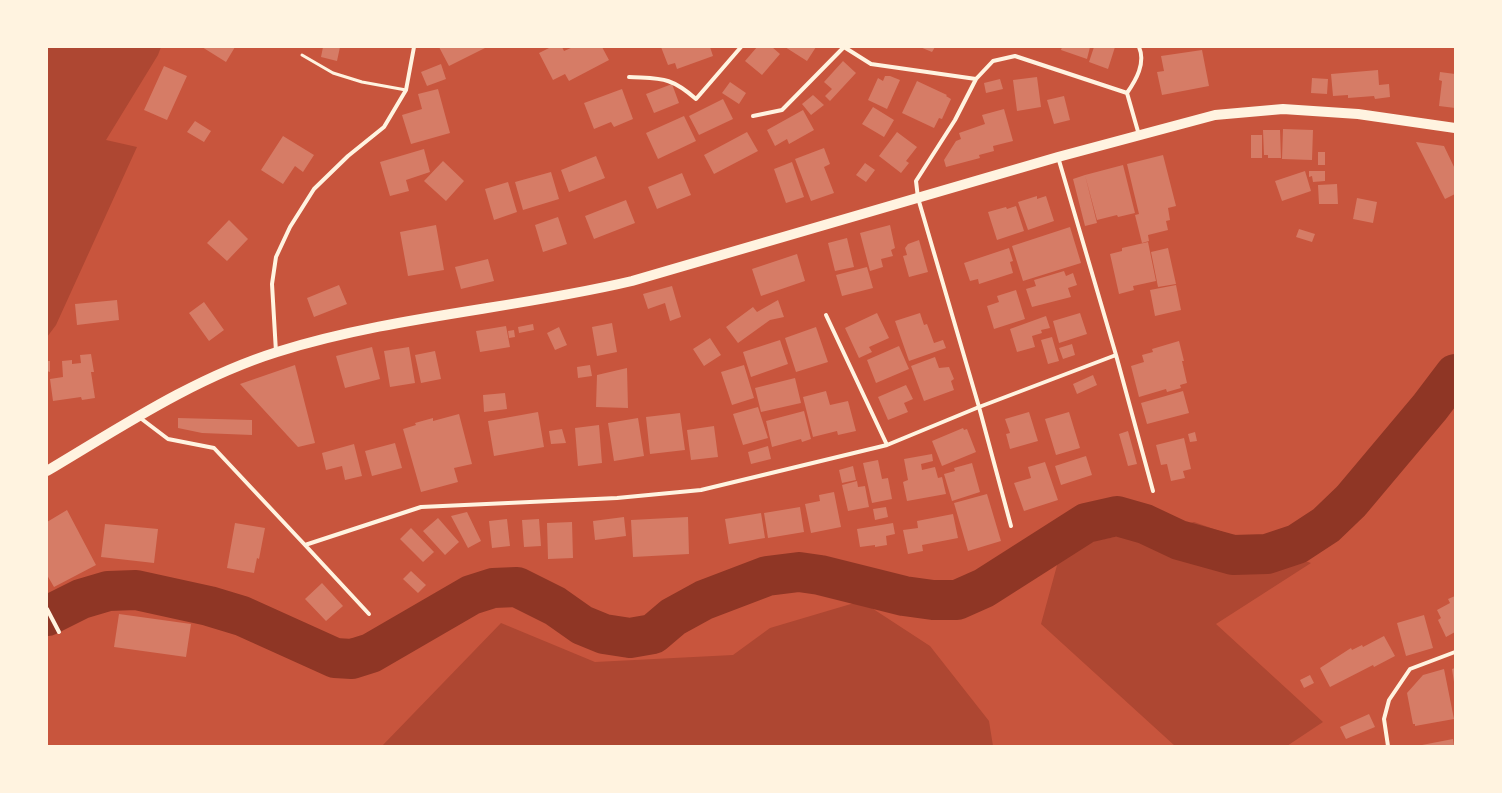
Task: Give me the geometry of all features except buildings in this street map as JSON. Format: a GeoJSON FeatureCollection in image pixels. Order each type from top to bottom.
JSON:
{"type":"FeatureCollection","features":[{"type":"Feature","properties":{"kind":"main road"},"geometry":{"type":"LineString","coordinates":[[47,471],[192,387],[236,367],[276,352],[337,335],[418,319],[579,293],[632,281],[1058,157],[1216,115],[1283,109],[1358,114],[1455,128]]}},
{"type":"Feature","properties":{"kind":"street"},"geometry":{"type":"LineString","coordinates":[[276,352],[272,284],[276,256],[290,227],[314,189],[348,156],[384,128],[406,90],[414,47]]}},
{"type":"Feature","properties":{"kind":"street"},"geometry":{"type":"LineString","coordinates":[[629,77],[665,79],[681,85],[696,99],[741,47]]}},
{"type":"Feature","properties":{"kind":"street"},"geometry":{"type":"LineString","coordinates":[[753,116],[782,110],[844,47],[871,64],[976,79]]}},
{"type":"Feature","properties":{"kind":"street"},"geometry":{"type":"LineString","coordinates":[[1139,47],[1141,52],[1139,76],[1128,93],[1139,135]]}},
{"type":"Feature","properties":{"kind":"street"},"geometry":{"type":"LineString","coordinates":[[1011,526],[979,408],[918,198],[916,181],[955,120],[976,79],[993,61],[1015,56],[1128,93]]}},
{"type":"Feature","properties":{"kind":"street"},"geometry":{"type":"LineString","coordinates":[[1058,157],[1116,355],[1153,490]]}},
{"type":"Feature","properties":{"kind":"street"},"geometry":{"type":"LineString","coordinates":[[826,315],[887,446]]}},
{"type":"Feature","properties":{"kind":"street"},"geometry":{"type":"LineString","coordinates":[[305,545],[422,507],[617,498],[701,490],[887,446],[979,408],[1116,355]]}},
{"type":"Feature","properties":{"kind":"street"},"geometry":{"type":"LineString","coordinates":[[139,417],[168,439],[214,448],[369,614]]}},
{"type":"Feature","properties":{"kind":"street"},"geometry":{"type":"LineString","coordinates":[[47,609],[59,632]]}},
{"type":"Feature","properties":{"kind":"street"},"geometry":{"type":"LineString","coordinates":[[1388,746],[1384,719],[1389,700],[1410,669],[1455,652]]}},
{"type":"Feature","properties":{"kind":"lane"},"geometry":{"type":"LineString","coordinates":[[302,55],[333,73],[362,82],[406,90]]}},
{"type":"Feature","properties":{"kind":"shaded area"},"geometry":{"type":"Polygon","coordinates":[[[47,47],[161,47],[158,55],[106,140],[137,147],[56,325],[47,337],[47,47]]]}},
{"type":"Feature","properties":{"kind":"shaded area"},"geometry":{"type":"Polygon","coordinates":[[[1194,522],[1311,563],[1216,624],[1323,722],[1287,746],[1175,746],[1041,624],[1062,547],[1194,522]]]}},
{"type":"Feature","properties":{"kind":"shaded area"},"geometry":{"type":"Polygon","coordinates":[[[861,601],[930,646],[989,721],[993,746],[382,746],[501,623],[595,662],[733,655],[770,628],[861,601]]]}},
{"type":"Feature","properties":{"kind":"waterway"},"geometry":{"type":"LineString","coordinates":[[47,616],[81,599],[108,591],[136,590],[209,606],[242,616],[335,658],[352,659],[371,653],[471,595],[493,588],[517,587],[555,606],[582,625],[604,634],[630,638],[653,634],[673,617],[704,600],[767,576],[799,572],[820,575],[904,596],[933,600],[957,600],[984,588],[1086,523],[1117,516],[1145,524],[1179,540],[1233,555],[1267,554],[1297,544],[1326,525],[1351,501],[1430,407],[1455,374]]}}]}
